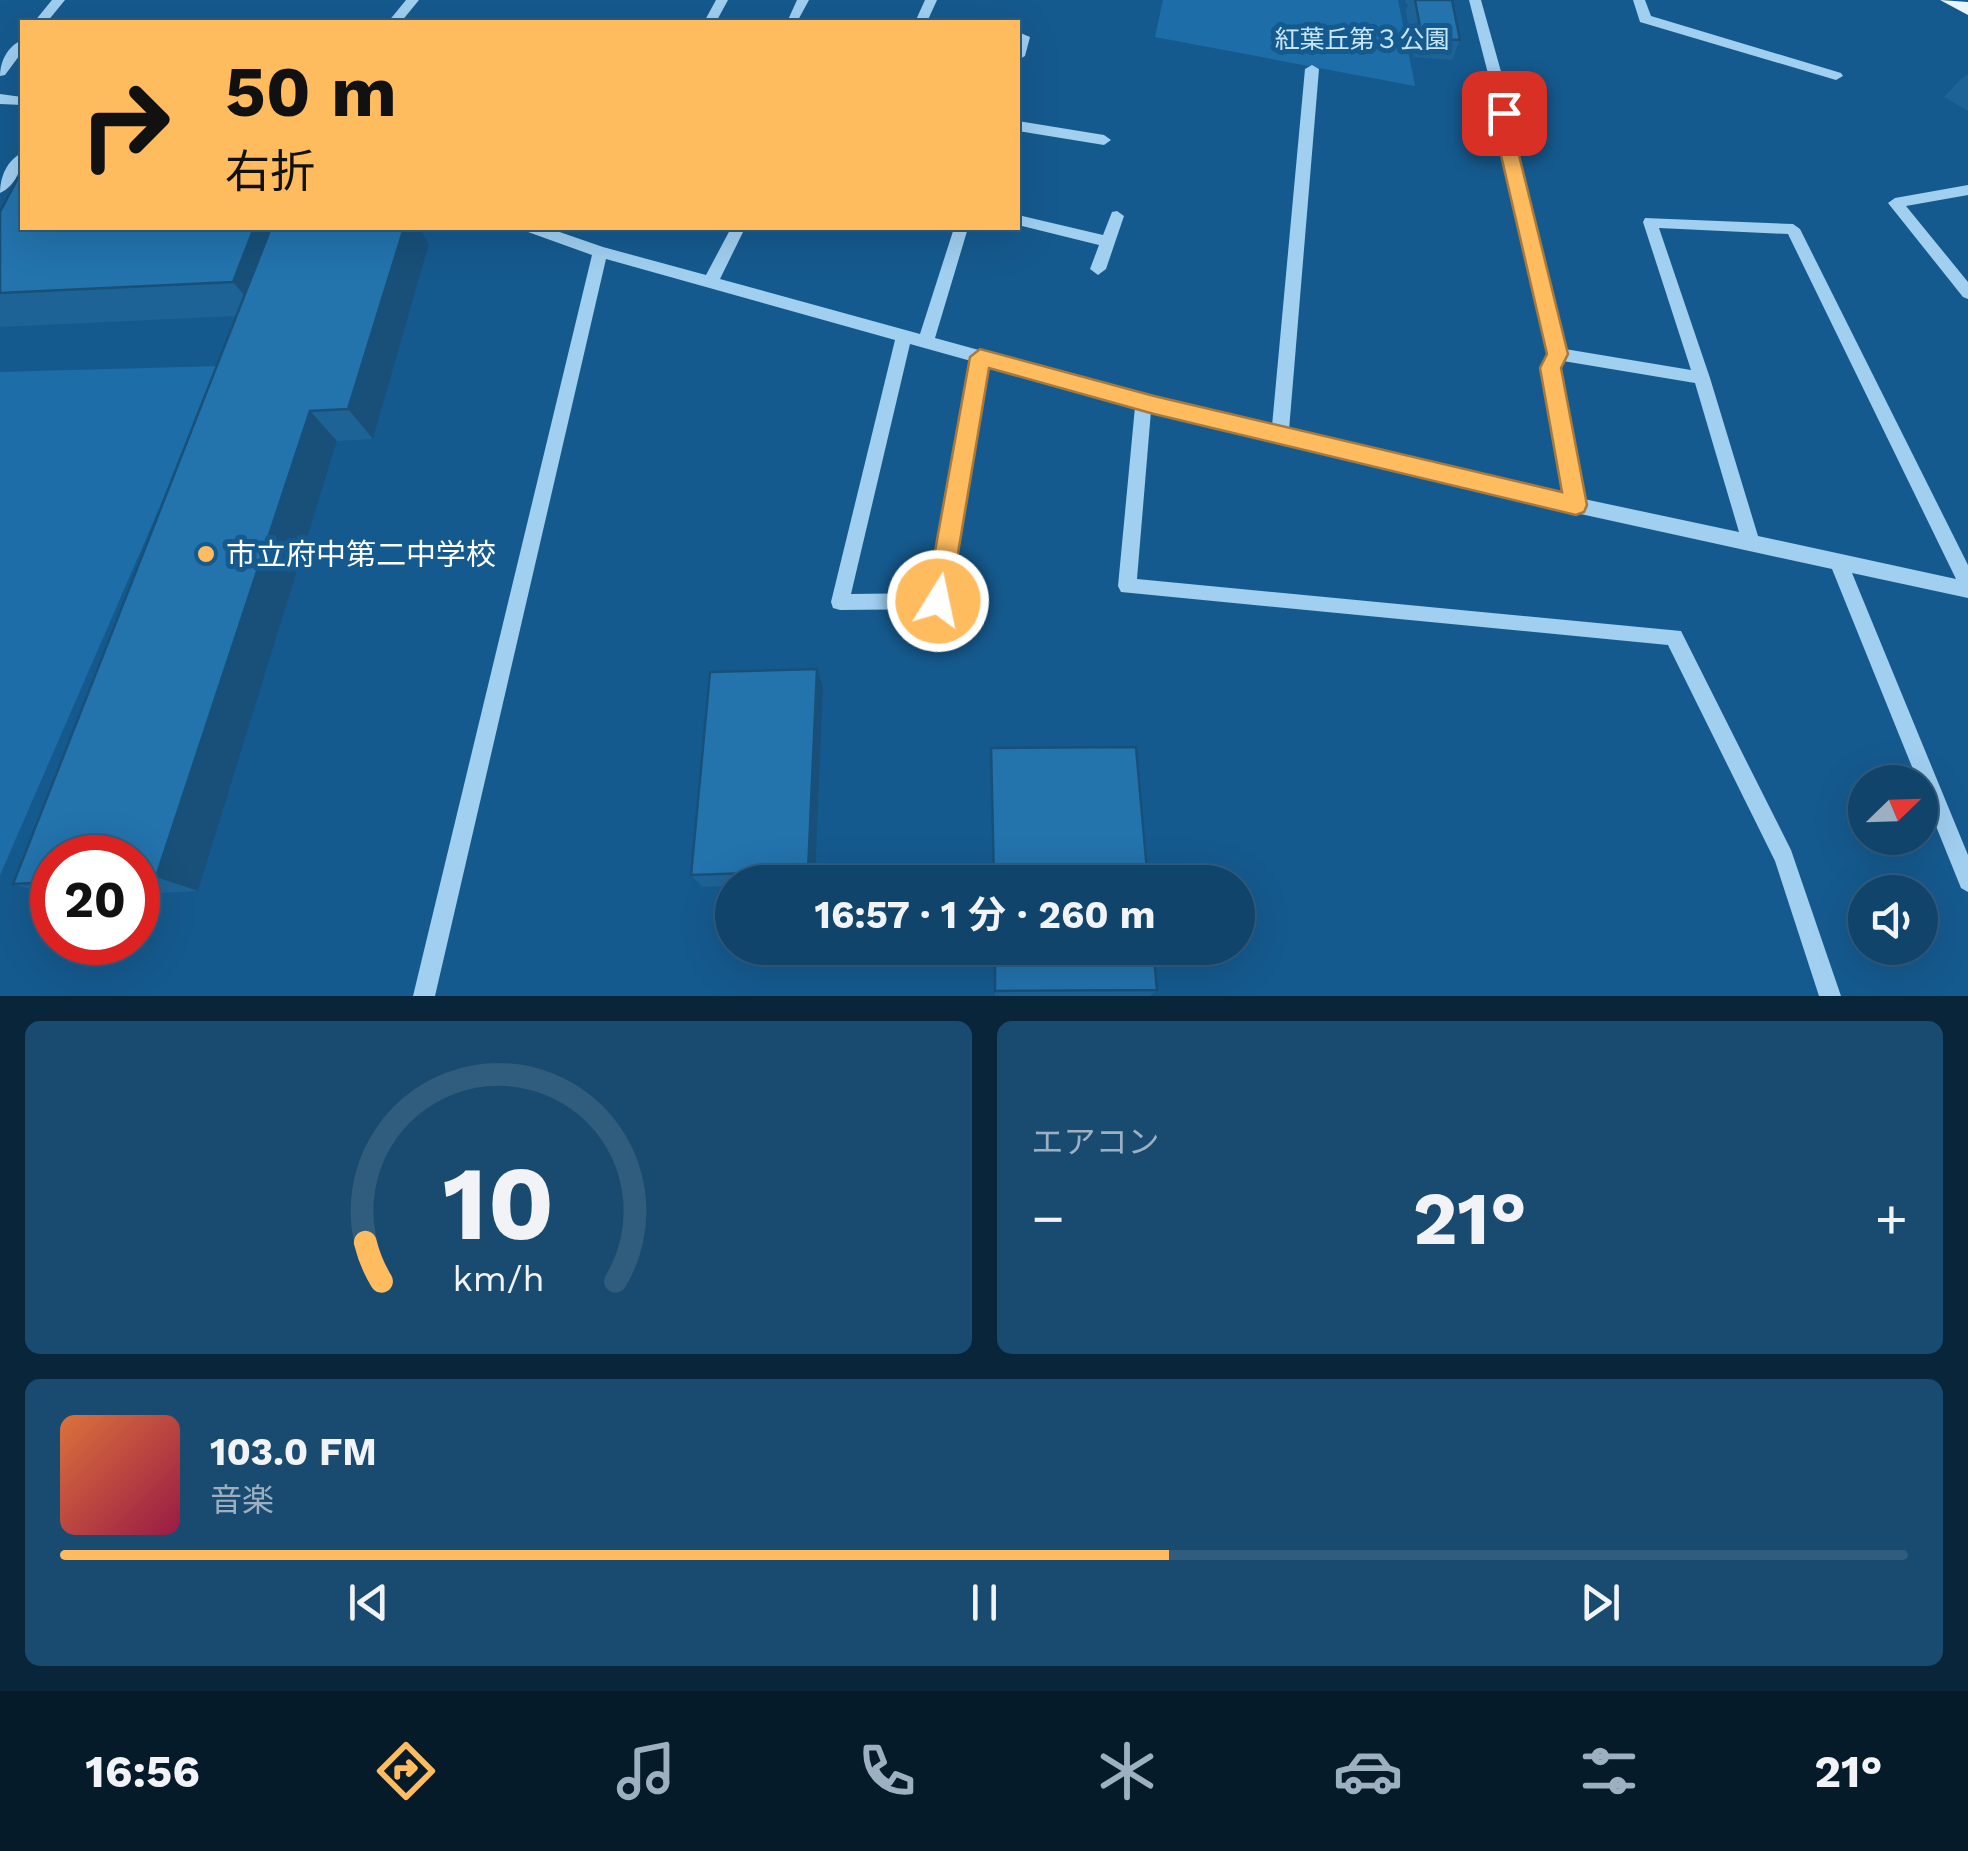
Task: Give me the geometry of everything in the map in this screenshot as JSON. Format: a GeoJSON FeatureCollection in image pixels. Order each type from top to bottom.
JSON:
{"type":"FeatureCollection","features":[{"type":"Feature","properties":{"kind":"main road"},"geometry":{"type":"LineString","coordinates":[[1949,0],[1968,9]]}},
{"type":"Feature","properties":{"kind":"street"},"geometry":{"type":"LineString","coordinates":[[42,20],[59,0]]}},
{"type":"Feature","properties":{"kind":"street"},"geometry":{"type":"LineString","coordinates":[[396,20],[413,0]]}},
{"type":"Feature","properties":{"kind":"street"},"geometry":{"type":"LineString","coordinates":[[792,20],[803,0]]}},
{"type":"Feature","properties":{"kind":"street"},"geometry":{"type":"LineString","coordinates":[[1475,0],[1500,93],[1509,151],[1558,354],[1551,368],[1576,505]]}},
{"type":"Feature","properties":{"kind":"street"},"geometry":{"type":"LineString","coordinates":[[1639,0],[1645,19],[1836,76]]}},
{"type":"Feature","properties":{"kind":"street"},"geometry":{"type":"LineString","coordinates":[[0,72],[20,47]]}},
{"type":"Feature","properties":{"kind":"street"},"geometry":{"type":"LineString","coordinates":[[1280,434],[1312,69]]}},
{"type":"Feature","properties":{"kind":"street"},"geometry":{"type":"LineString","coordinates":[[1020,126],[1104,140]]}},
{"type":"Feature","properties":{"kind":"street"},"geometry":{"type":"LineString","coordinates":[[0,188],[20,161]]}},
{"type":"Feature","properties":{"kind":"street"},"geometry":{"type":"LineString","coordinates":[[1968,190],[1895,204],[1968,292]]}},
{"type":"Feature","properties":{"kind":"street"},"geometry":{"type":"LineString","coordinates":[[1098,269],[1117,216]]}},
{"type":"Feature","properties":{"kind":"street"},"geometry":{"type":"LineString","coordinates":[[1020,220],[1108,242]]}},
{"type":"Feature","properties":{"kind":"street"},"geometry":{"type":"LineString","coordinates":[[1750,541],[1650,222],[1794,229],[1968,587]]}},
{"type":"Feature","properties":{"kind":"street"},"geometry":{"type":"LineString","coordinates":[[710,283],[737,230]]}},
{"type":"Feature","properties":{"kind":"street"},"geometry":{"type":"LineString","coordinates":[[926,342],[960,230]]}},
{"type":"Feature","properties":{"kind":"street"},"geometry":{"type":"LineString","coordinates":[[555,231],[600,252],[1144,402],[1576,505],[1968,587]]}},
{"type":"Feature","properties":{"kind":"street"},"geometry":{"type":"LineString","coordinates":[[424,996],[600,252]]}},
{"type":"Feature","properties":{"kind":"street"},"geometry":{"type":"LineString","coordinates":[[904,336],[840,602],[938,601],[980,357]]}},
{"type":"Feature","properties":{"kind":"street"},"geometry":{"type":"LineString","coordinates":[[1558,354],[1702,378]]}},
{"type":"Feature","properties":{"kind":"street"},"geometry":{"type":"LineString","coordinates":[[1144,402],[1127,586],[1674,638],[1784,857],[1830,996]]}},
{"type":"Feature","properties":{"kind":"street"},"geometry":{"type":"LineString","coordinates":[[1838,561],[1968,881]]}},
{"type":"Feature","properties":{"kind":"green space","name":"紅葉丘第３公園"},"geometry":{"type":"Polygon","coordinates":[[[1163,0],[1398,0],[1415,86],[1155,37],[1163,0]]]}},
{"type":"Feature","properties":{"kind":"green space"},"geometry":{"type":"Polygon","coordinates":[[[221,366],[0,875],[0,372],[221,366]]]}},
{"type":"Feature","properties":{"kind":"building"},"geometry":{"type":"Polygon","coordinates":[[[1415,0],[1452,0],[1460,40],[1422,38],[1415,0]]]}},
{"type":"Feature","properties":{"kind":"building"},"geometry":{"type":"Polygon","coordinates":[[[20,176],[20,230],[253,230],[233,282],[0,293],[0,212],[20,176]]]}},
{"type":"Feature","properties":{"kind":"building"},"geometry":{"type":"Polygon","coordinates":[[[270,230],[403,230],[348,409],[310,411],[160,865],[160,835],[32,835],[270,230]]]}},
{"type":"Feature","properties":{"kind":"building"},"geometry":{"type":"Polygon","coordinates":[[[817,669],[808,865],[715,865],[715,874],[691,875],[710,672],[817,669]]]}},
{"type":"Feature","properties":{"kind":"building"},"geometry":{"type":"Polygon","coordinates":[[[1136,747],[1146,865],[994,865],[991,748],[1136,747]]]}},
{"type":"Feature","properties":{"kind":"building"},"geometry":{"type":"Polygon","coordinates":[[[30,841],[30,883],[13,884],[30,841]]]}},
{"type":"Feature","properties":{"kind":"building"},"geometry":{"type":"Polygon","coordinates":[[[995,965],[1155,965],[1157,990],[995,991],[995,965]]]}},
{"type":"Feature","properties":{"kind":"place","name":"市立府中第二中学校"},"geometry":{"type":"Point","coordinates":[206,554]}},
{"type":"Feature","properties":{"kind":"route"},"geometry":{"type":"LineString","coordinates":[[938,601],[980,357],[1154,405],[1576,505],[1551,368],[1558,354],[1509,151],[1504,113]]}}]}
